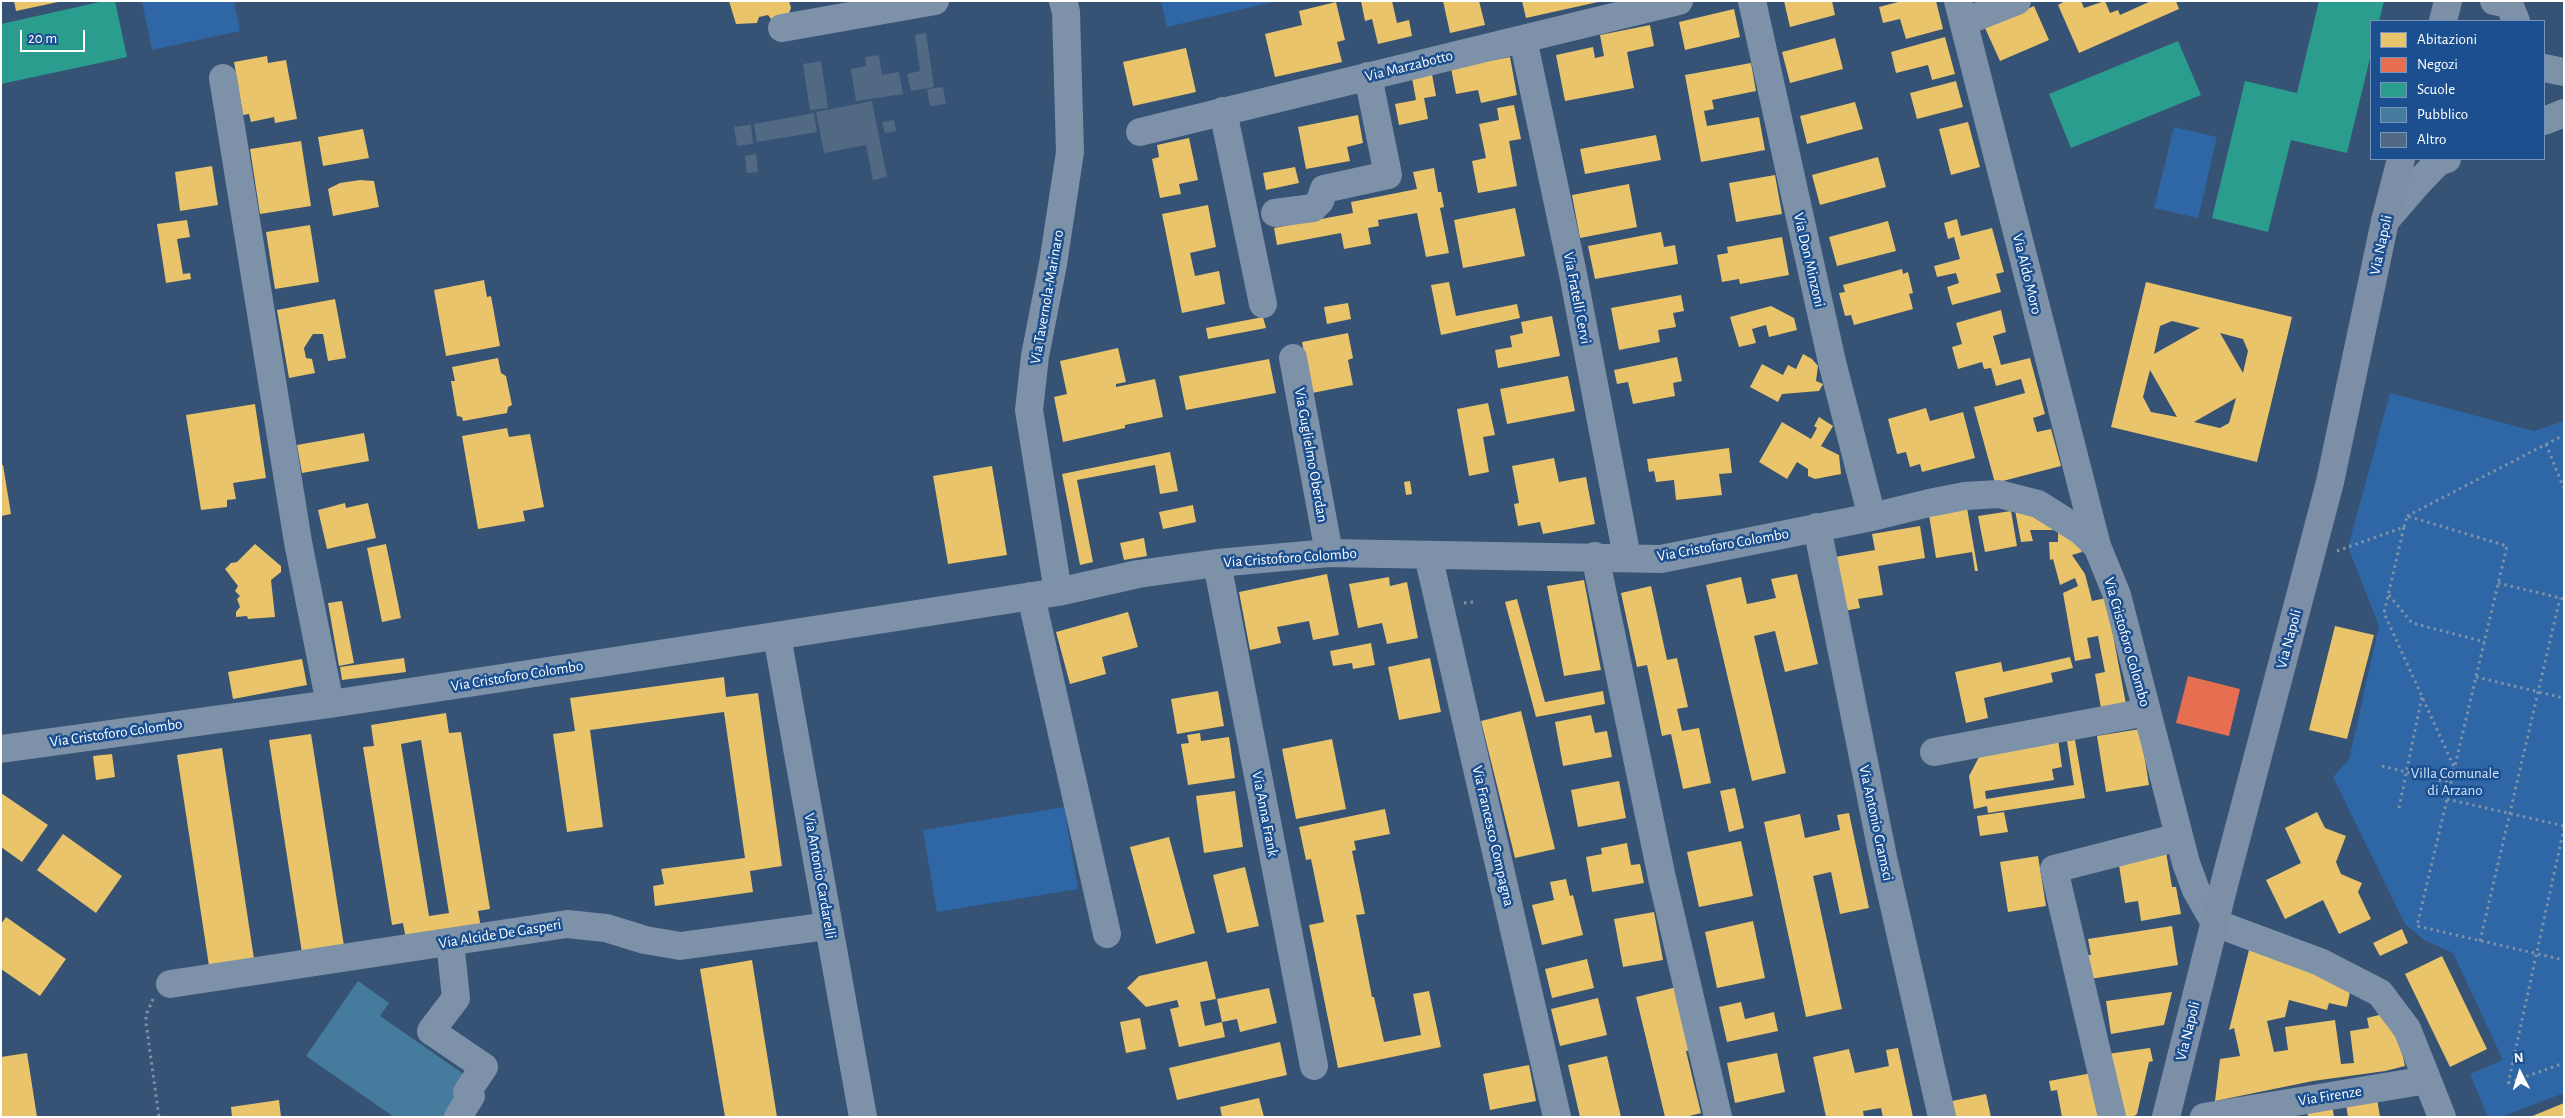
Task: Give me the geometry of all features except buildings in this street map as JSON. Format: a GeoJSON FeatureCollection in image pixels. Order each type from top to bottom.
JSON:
{"type":"FeatureCollection","features":[{"type":"Feature","properties":{"kind":"main road"},"geometry":{"type":"LineString","coordinates":[[2442,20],[2448,1]]}},
{"type":"Feature","properties":{"kind":"main road","name":"Via Napoli"},"geometry":{"type":"LineString","coordinates":[[2166,1117],[2224,885],[2330,482],[2401,160]]}},
{"type":"Feature","properties":{"kind":"street"},"geometry":{"type":"LineString","coordinates":[[782,28],[935,1]]}},
{"type":"Feature","properties":{"kind":"street","name":"Via Tavernola-Marinaro"},"geometry":{"type":"LineString","coordinates":[[1058,592],[1029,410],[1035,356],[1053,264],[1070,152],[1066,12],[1063,1]]}},
{"type":"Feature","properties":{"kind":"street","name":"Via Marzabotto"},"geometry":{"type":"LineString","coordinates":[[1140,132],[1679,1]]}},
{"type":"Feature","properties":{"kind":"street","name":"Via Don Minzoni"},"geometry":{"type":"LineString","coordinates":[[1752,1],[1832,362],[1872,517]]}},
{"type":"Feature","properties":{"kind":"street"},"geometry":{"type":"LineString","coordinates":[[1961,12],[2017,1]]}},
{"type":"Feature","properties":{"kind":"street","name":"Via Aldo Moro"},"geometry":{"type":"LineString","coordinates":[[1961,12],[2097,546]]}},
{"type":"Feature","properties":{"kind":"street","name":"Via Fratelli Cervi"},"geometry":{"type":"LineString","coordinates":[[1523,39],[1573,274],[1627,557]]}},
{"type":"Feature","properties":{"kind":"street"},"geometry":{"type":"LineString","coordinates":[[2545,68],[2564,72]]}},
{"type":"Feature","properties":{"kind":"street"},"geometry":{"type":"LineString","coordinates":[[1275,214],[1313,208],[1320,201],[1324,189],[1388,175],[1368,76]]}},
{"type":"Feature","properties":{"kind":"street"},"geometry":{"type":"LineString","coordinates":[[224,78],[298,542],[330,704]]}},
{"type":"Feature","properties":{"kind":"street"},"geometry":{"type":"LineString","coordinates":[[1223,111],[1263,304]]}},
{"type":"Feature","properties":{"kind":"street"},"geometry":{"type":"LineString","coordinates":[[2545,121],[2564,113]]}},
{"type":"Feature","properties":{"kind":"street"},"geometry":{"type":"LineString","coordinates":[[2386,221],[2440,160]]}},
{"type":"Feature","properties":{"kind":"street","name":"Via Guglielmo Oberdan"},"geometry":{"type":"LineString","coordinates":[[1293,358],[1328,553]]}},
{"type":"Feature","properties":{"kind":"street","name":"Via Cristoforo Colombo"},"geometry":{"type":"LineString","coordinates":[[1,748],[330,704],[777,636],[1058,592],[1138,574],[1217,563],[1328,553],[1661,558],[1872,517],[1965,496],[1999,494],[2038,504],[2081,531],[2097,546],[2117,595],[2180,837],[2196,890],[2215,923]]}},
{"type":"Feature","properties":{"kind":"street","name":"Via Antonio Gramsci"},"geometry":{"type":"LineString","coordinates":[[1817,527],[1883,857],[1942,1117]]}},
{"type":"Feature","properties":{"kind":"street","name":"Via Francesco Compagna"},"geometry":{"type":"LineString","coordinates":[[1428,555],[1557,1117]]}},
{"type":"Feature","properties":{"kind":"street"},"geometry":{"type":"LineString","coordinates":[[1595,556],[1662,878],[1718,1117]]}},
{"type":"Feature","properties":{"kind":"street","name":"Via Anna Frank"},"geometry":{"type":"LineString","coordinates":[[1217,563],[1314,1066]]}},
{"type":"Feature","properties":{"kind":"street"},"geometry":{"type":"LineString","coordinates":[[1031,596],[1107,934]]}},
{"type":"Feature","properties":{"kind":"street","name":"Via Antonio Cardarelli"},"geometry":{"type":"LineString","coordinates":[[777,636],[863,1117]]}},
{"type":"Feature","properties":{"kind":"street"},"geometry":{"type":"LineString","coordinates":[[1934,752],[2147,712]]}},
{"type":"Feature","properties":{"kind":"street"},"geometry":{"type":"LineString","coordinates":[[2112,1117],[2054,869],[2180,837]]}},
{"type":"Feature","properties":{"kind":"street","name":"Via Cristoforo Colombo"},"geometry":{"type":"LineString","coordinates":[[2180,837],[2224,885]]}},
{"type":"Feature","properties":{"kind":"street"},"geometry":{"type":"LineString","coordinates":[[2215,923],[2320,962],[2380,993],[2407,1029],[2442,1117]]}},
{"type":"Feature","properties":{"kind":"street","name":"Via Alcide De Gasperi"},"geometry":{"type":"LineString","coordinates":[[170,984],[567,924],[606,928],[645,940],[680,946],[828,926]]}},
{"type":"Feature","properties":{"kind":"street"},"geometry":{"type":"LineString","coordinates":[[450,942],[456,998],[431,1031],[484,1067],[467,1092],[471,1096],[458,1117]]}},
{"type":"Feature","properties":{"kind":"street","name":"Via Firenze"},"geometry":{"type":"LineString","coordinates":[[2204,1117],[2427,1080]]}},
{"type":"Feature","properties":{"kind":"path"},"geometry":{"type":"LineString","coordinates":[[2454,768],[2384,613],[2407,516],[2564,435]]}},
{"type":"Feature","properties":{"kind":"path"},"geometry":{"type":"LineString","coordinates":[[2546,444],[2564,489]]}},
{"type":"Feature","properties":{"kind":"path"},"geometry":{"type":"LineString","coordinates":[[2407,516],[2507,546],[2417,926],[2564,960]]}},
{"type":"Feature","properties":{"kind":"path"},"geometry":{"type":"LineString","coordinates":[[2338,550],[2404,527]]}},
{"type":"Feature","properties":{"kind":"path"},"geometry":{"type":"LineString","coordinates":[[2480,941],[2562,598],[2498,583]]}},
{"type":"Feature","properties":{"kind":"path"},"geometry":{"type":"LineString","coordinates":[[2389,594],[2412,624],[2485,642]]}},
{"type":"Feature","properties":{"kind":"path"},"geometry":{"type":"LineString","coordinates":[[2476,677],[2564,698]]}},
{"type":"Feature","properties":{"kind":"path"},"geometry":{"type":"LineString","coordinates":[[2399,808],[2422,696]]}},
{"type":"Feature","properties":{"kind":"path"},"geometry":{"type":"LineString","coordinates":[[2382,766],[2451,783]]}},
{"type":"Feature","properties":{"kind":"path"},"geometry":{"type":"LineString","coordinates":[[2447,798],[2564,827],[2508,1084],[2564,1063]]}},
{"type":"Feature","properties":{"kind":"path"},"geometry":{"type":"LineString","coordinates":[[159,1117],[146,1015],[149,1004],[170,984]]}},
{"type":"Feature","properties":{"kind":"green space"},"geometry":{"type":"Polygon","coordinates":[[[234,1],[240,31],[152,50],[142,2],[234,1]]]}},
{"type":"Feature","properties":{"kind":"green space"},"geometry":{"type":"Polygon","coordinates":[[[1161,1],[1277,1],[1167,27],[1161,1]]]}},
{"type":"Feature","properties":{"kind":"green space"},"geometry":{"type":"Polygon","coordinates":[[[2174,127],[2217,137],[2198,218],[2154,208],[2174,127]]]}},
{"type":"Feature","properties":{"kind":"green space","name":"Villa Comunale di Arzano"},"geometry":{"type":"Polygon","coordinates":[[[2390,393],[2534,431],[2564,421],[2564,1093],[2501,1117],[2488,1117],[2470,1074],[2503,1060],[2453,953],[2424,940],[2405,924],[2333,777],[2349,759],[2379,626],[2348,547],[2390,393]]]}},
{"type":"Feature","properties":{"kind":"green space"},"geometry":{"type":"Polygon","coordinates":[[[1064,807],[1078,889],[937,912],[923,830],[1064,807]]]}}]}
